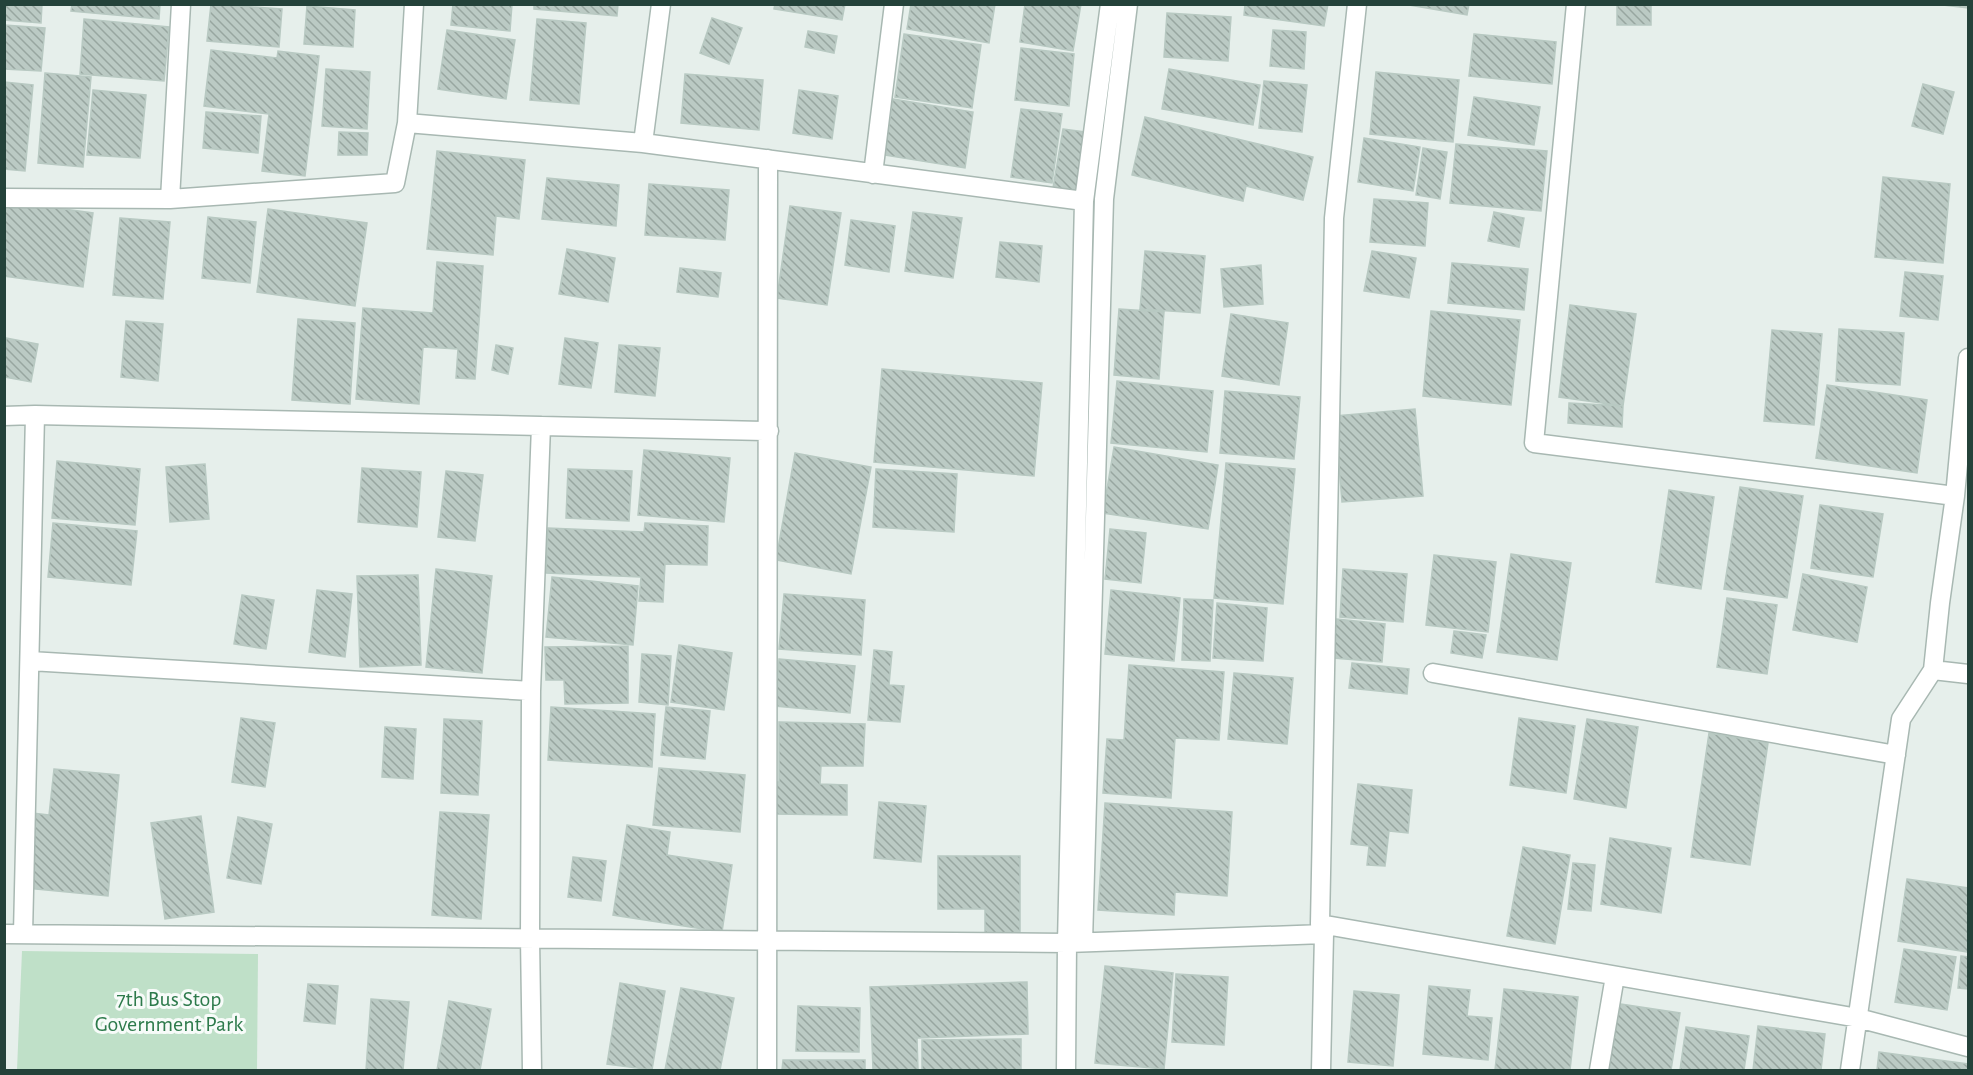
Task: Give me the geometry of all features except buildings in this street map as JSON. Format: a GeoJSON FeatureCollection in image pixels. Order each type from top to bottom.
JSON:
{"type":"FeatureCollection","features":[{"type":"Feature","properties":{"kind":"street"},"geometry":{"type":"LineString","coordinates":[[170,199],[181,4]]}},
{"type":"Feature","properties":{"kind":"street"},"geometry":{"type":"LineString","coordinates":[[4,198],[170,199],[395,183],[407,123],[414,4]]}},
{"type":"Feature","properties":{"kind":"street"},"geometry":{"type":"LineString","coordinates":[[643,143],[660,4]]}},
{"type":"Feature","properties":{"kind":"street"},"geometry":{"type":"LineString","coordinates":[[873,174],[894,4]]}},
{"type":"Feature","properties":{"kind":"street"},"geometry":{"type":"LineString","coordinates":[[1075,943],[1084,201],[1110,4]]}},
{"type":"Feature","properties":{"kind":"street"},"geometry":{"type":"LineString","coordinates":[[1066,1071],[1075,943],[1104,200],[1128,4]]}},
{"type":"Feature","properties":{"kind":"street"},"geometry":{"type":"LineString","coordinates":[[1321,1071],[1335,218],[1357,4]]}},
{"type":"Feature","properties":{"kind":"street"},"geometry":{"type":"LineString","coordinates":[[1576,4],[1534,443],[1955,496]]}},
{"type":"Feature","properties":{"kind":"street"},"geometry":{"type":"LineString","coordinates":[[407,123],[643,143],[1084,201]]}},
{"type":"Feature","properties":{"kind":"street"},"geometry":{"type":"LineString","coordinates":[[767,1071],[768,159]]}},
{"type":"Feature","properties":{"kind":"street"},"geometry":{"type":"LineString","coordinates":[[1850,1071],[1901,719],[1934,670],[1940,603],[1955,496],[1968,358]]}},
{"type":"Feature","properties":{"kind":"street"},"geometry":{"type":"LineString","coordinates":[[23,934],[35,415]]}},
{"type":"Feature","properties":{"kind":"street"},"geometry":{"type":"LineString","coordinates":[[4,416],[769,431]]}},
{"type":"Feature","properties":{"kind":"street"},"geometry":{"type":"LineString","coordinates":[[532,1071],[531,691],[541,426]]}},
{"type":"Feature","properties":{"kind":"street"},"geometry":{"type":"LineString","coordinates":[[30,661],[531,691]]}},
{"type":"Feature","properties":{"kind":"street"},"geometry":{"type":"LineString","coordinates":[[1934,670],[1968,674]]}},
{"type":"Feature","properties":{"kind":"street"},"geometry":{"type":"LineString","coordinates":[[1433,673],[1896,754]]}},
{"type":"Feature","properties":{"kind":"street"},"geometry":{"type":"LineString","coordinates":[[4,934],[1075,943],[1322,929],[1858,1018],[1968,1047]]}},
{"type":"Feature","properties":{"kind":"street"},"geometry":{"type":"LineString","coordinates":[[1599,1071],[1615,976]]}},
{"type":"Feature","properties":{"kind":"green space","name":"7th Bus Stop Government Park"},"geometry":{"type":"Polygon","coordinates":[[[22,951],[258,954],[257,1070],[17,1070],[22,951]]]}}]}
